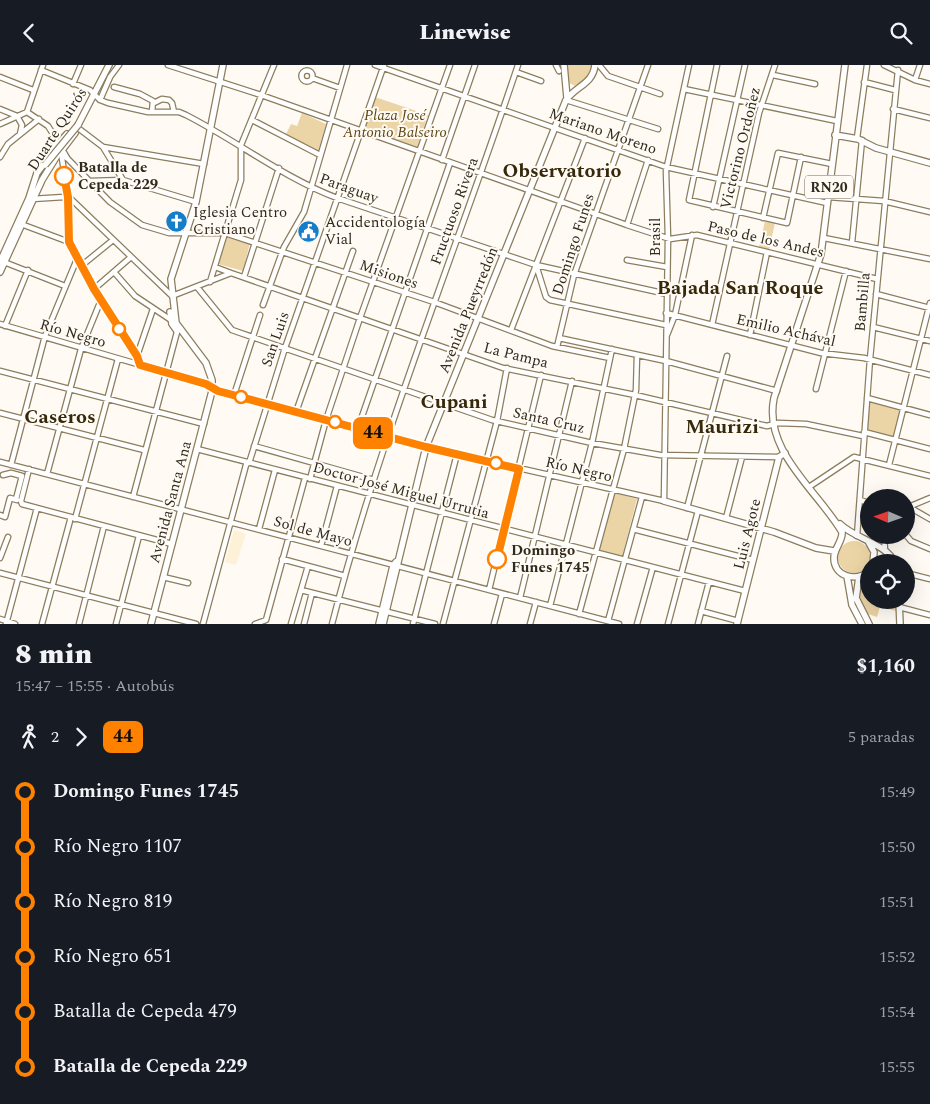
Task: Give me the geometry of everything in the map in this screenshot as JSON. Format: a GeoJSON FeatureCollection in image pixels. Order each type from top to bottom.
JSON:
{"type":"FeatureCollection","features":[{"type":"Feature","properties":{"kind":"main road","name":"Duarte Quirós"},"geometry":{"type":"LineString","coordinates":[[2,262],[21,224],[30,199],[97,97],[109,65]]}},
{"type":"Feature","properties":{"kind":"main road"},"geometry":{"type":"LineString","coordinates":[[212,387],[203,365],[177,332],[171,319],[170,295],[171,276],[194,201],[221,65]]}},
{"type":"Feature","properties":{"kind":"main road","name":"Avenida Pueyrredón"},"geometry":{"type":"LineString","coordinates":[[379,624],[426,447],[566,100],[564,65]]}},
{"type":"Feature","properties":{"kind":"main road","name":"Avenida Pueyrredón"},"geometry":{"type":"LineString","coordinates":[[566,100],[578,88],[590,80],[595,65]]}},
{"type":"Feature","properties":{"kind":"main road","name":"RN20"},"geometry":{"type":"LineString","coordinates":[[838,544],[842,532],[785,453],[776,436],[772,409],[824,238],[845,65]]}},
{"type":"Feature","properties":{"kind":"main road"},"geometry":{"type":"LineString","coordinates":[[566,83],[572,88],[578,88]]}},
{"type":"Feature","properties":{"kind":"main road"},"geometry":{"type":"LineString","coordinates":[[53,163],[65,158],[59,143],[85,113]]}},
{"type":"Feature","properties":{"kind":"main road","name":"Duarte Quirós"},"geometry":{"type":"LineString","coordinates":[[0,272],[2,262],[45,165],[78,126]]}},
{"type":"Feature","properties":{"kind":"main road"},"geometry":{"type":"LineString","coordinates":[[835,135],[859,139],[888,152],[930,163]]}},
{"type":"Feature","properties":{"kind":"main road"},"geometry":{"type":"LineString","coordinates":[[30,199],[37,173],[54,150],[55,137]]}},
{"type":"Feature","properties":{"kind":"main road"},"geometry":{"type":"LineString","coordinates":[[51,154],[57,150],[62,150]]}},
{"type":"Feature","properties":{"kind":"main road"},"geometry":{"type":"LineString","coordinates":[[170,295],[176,323],[204,361],[212,380],[212,387]]}},
{"type":"Feature","properties":{"kind":"main road","name":"Avenida Santa Ana"},"geometry":{"type":"LineString","coordinates":[[151,624],[212,387]]}},
{"type":"Feature","properties":{"kind":"main road"},"geometry":{"type":"LineString","coordinates":[[779,457],[785,453]]}},
{"type":"Feature","properties":{"kind":"main road","name":"Luis Agote"},"geometry":{"type":"LineString","coordinates":[[737,622],[779,457]]}},
{"type":"Feature","properties":{"kind":"main road","name":"Río Negro"},"geometry":{"type":"LineString","coordinates":[[664,501],[834,551]]}},
{"type":"Feature","properties":{"kind":"main road","name":"RN20"},"geometry":{"type":"LineString","coordinates":[[828,513],[860,538]]}},
{"type":"Feature","properties":{"kind":"main road"},"geometry":{"type":"LineString","coordinates":[[856,536],[846,538],[838,544],[834,551],[836,566],[846,576],[852,605],[862,624]]}},
{"type":"Feature","properties":{"kind":"main road"},"geometry":{"type":"LineString","coordinates":[[872,544],[886,552]]}},
{"type":"Feature","properties":{"kind":"main road"},"geometry":{"type":"LineString","coordinates":[[846,576],[859,577],[856,598],[869,624]]}},
{"type":"Feature","properties":{"kind":"main road"},"geometry":{"type":"LineString","coordinates":[[899,609],[900,624]]}},
{"type":"Feature","properties":{"kind":"main road","name":"Avenida Pueyrredón"},"geometry":{"type":"LineString","coordinates":[[383,611],[383,624]]}},
{"type":"Feature","properties":{"kind":"street"},"geometry":{"type":"LineString","coordinates":[[73,83],[81,65]]}},
{"type":"Feature","properties":{"kind":"street"},"geometry":{"type":"LineString","coordinates":[[97,97],[119,65]]}},
{"type":"Feature","properties":{"kind":"street","name":"Paso de los Andes"},"geometry":{"type":"LineString","coordinates":[[168,65],[261,95],[560,203],[668,238],[692,235],[877,279]]}},
{"type":"Feature","properties":{"kind":"street"},"geometry":{"type":"LineString","coordinates":[[210,282],[241,179],[242,145],[274,65]]}},
{"type":"Feature","properties":{"kind":"street"},"geometry":{"type":"LineString","coordinates":[[263,305],[283,251],[302,217],[347,65]]}},
{"type":"Feature","properties":{"kind":"street","name":"Mariano Moreno"},"geometry":{"type":"LineString","coordinates":[[375,65],[383,66],[666,167],[794,196],[828,200],[857,199],[884,201],[930,212]]}},
{"type":"Feature","properties":{"kind":"street"},"geometry":{"type":"LineString","coordinates":[[255,624],[266,621],[288,537],[314,463],[326,420],[360,318],[450,65]]}},
{"type":"Feature","properties":{"kind":"street"},"geometry":{"type":"LineString","coordinates":[[442,160],[475,65]]}},
{"type":"Feature","properties":{"kind":"street","name":"Fructuoso Rivera"},"geometry":{"type":"LineString","coordinates":[[332,624],[344,576],[387,437],[518,65]]}},
{"type":"Feature","properties":{"kind":"street"},"geometry":{"type":"LineString","coordinates":[[556,65],[559,71]]}},
{"type":"Feature","properties":{"kind":"street"},"geometry":{"type":"LineString","coordinates":[[599,65],[608,76],[660,94]]}},
{"type":"Feature","properties":{"kind":"street","name":"Domingo Funes"},"geometry":{"type":"LineString","coordinates":[[557,347],[574,275],[648,65]]}},
{"type":"Feature","properties":{"kind":"street","name":"Brasil"},"geometry":{"type":"LineString","coordinates":[[664,501],[668,238],[666,167],[689,65]]}},
{"type":"Feature","properties":{"kind":"street"},"geometry":{"type":"LineString","coordinates":[[717,65],[689,200],[785,224],[788,222],[801,157]]}},
{"type":"Feature","properties":{"kind":"street"},"geometry":{"type":"LineString","coordinates":[[713,207],[745,65]]}},
{"type":"Feature","properties":{"kind":"street","name":"Victorino Ordoñez"},"geometry":{"type":"LineString","coordinates":[[712,325],[761,106],[775,65]]}},
{"type":"Feature","properties":{"kind":"street"},"geometry":{"type":"LineString","coordinates":[[852,243],[857,199],[859,139],[867,65]]}},
{"type":"Feature","properties":{"kind":"street"},"geometry":{"type":"LineString","coordinates":[[884,65],[898,70],[915,80],[930,84]]}},
{"type":"Feature","properties":{"kind":"street"},"geometry":{"type":"LineString","coordinates":[[915,80],[920,65]]}},
{"type":"Feature","properties":{"kind":"street","name":"San Luis"},"geometry":{"type":"LineString","coordinates":[[203,624],[246,465],[249,463],[266,404],[314,261],[383,66]]}},
{"type":"Feature","properties":{"kind":"street"},"geometry":{"type":"LineString","coordinates":[[27,112],[42,67]]}},
{"type":"Feature","properties":{"kind":"street","name":"Paraguay"},"geometry":{"type":"LineString","coordinates":[[42,67],[110,104],[152,112],[182,113],[242,145],[311,188],[337,198],[536,265],[574,275],[667,294]]}},
{"type":"Feature","properties":{"kind":"street","name":"Bambilla"},"geometry":{"type":"LineString","coordinates":[[861,489],[863,434],[872,327],[888,152],[898,70]]}},
{"type":"Feature","properties":{"kind":"street"},"geometry":{"type":"LineString","coordinates":[[516,72],[541,81]]}},
{"type":"Feature","properties":{"kind":"street"},"geometry":{"type":"LineString","coordinates":[[773,75],[815,84]]}},
{"type":"Feature","properties":{"kind":"street"},"geometry":{"type":"LineString","coordinates":[[0,77],[33,90]]}},
{"type":"Feature","properties":{"kind":"street"},"geometry":{"type":"LineString","coordinates":[[312,78],[340,88]]}},
{"type":"Feature","properties":{"kind":"street"},"geometry":{"type":"LineString","coordinates":[[864,82],[895,90]]}},
{"type":"Feature","properties":{"kind":"street"},"geometry":{"type":"LineString","coordinates":[[114,87],[140,94],[154,103]]}},
{"type":"Feature","properties":{"kind":"street"},"geometry":{"type":"LineString","coordinates":[[684,89],[837,121]]}},
{"type":"Feature","properties":{"kind":"street"},"geometry":{"type":"LineString","coordinates":[[154,103],[162,99],[169,100],[174,112]]}},
{"type":"Feature","properties":{"kind":"street"},"geometry":{"type":"LineString","coordinates":[[566,100],[658,129]]}},
{"type":"Feature","properties":{"kind":"street"},"geometry":{"type":"LineString","coordinates":[[152,112],[154,103]]}},
{"type":"Feature","properties":{"kind":"street"},"geometry":{"type":"LineString","coordinates":[[0,109],[17,116],[22,125],[20,136]]}},
{"type":"Feature","properties":{"kind":"street"},"geometry":{"type":"LineString","coordinates":[[893,109],[930,118]]}},
{"type":"Feature","properties":{"kind":"street"},"geometry":{"type":"LineString","coordinates":[[0,124],[27,112]]}},
{"type":"Feature","properties":{"kind":"street"},"geometry":{"type":"LineString","coordinates":[[27,112],[48,126],[59,143]]}},
{"type":"Feature","properties":{"kind":"street"},"geometry":{"type":"LineString","coordinates":[[0,157],[2,148],[20,136],[39,119]]}},
{"type":"Feature","properties":{"kind":"street"},"geometry":{"type":"LineString","coordinates":[[252,120],[320,155]]}},
{"type":"Feature","properties":{"kind":"street"},"geometry":{"type":"LineString","coordinates":[[78,126],[103,147],[123,180]]}},
{"type":"Feature","properties":{"kind":"street"},"geometry":{"type":"LineString","coordinates":[[511,330],[585,138]]}},
{"type":"Feature","properties":{"kind":"street"},"geometry":{"type":"LineString","coordinates":[[103,147],[202,164]]}},
{"type":"Feature","properties":{"kind":"street"},"geometry":{"type":"LineString","coordinates":[[763,218],[778,153],[832,164]]}},
{"type":"Feature","properties":{"kind":"street"},"geometry":{"type":"LineString","coordinates":[[65,158],[69,242],[94,289],[137,356],[140,365]]}},
{"type":"Feature","properties":{"kind":"street","name":"Misiones"},"geometry":{"type":"LineString","coordinates":[[65,158],[113,204],[142,225],[165,232],[225,233],[405,292],[557,347],[610,358]]}},
{"type":"Feature","properties":{"kind":"street"},"geometry":{"type":"LineString","coordinates":[[627,225],[648,160]]}},
{"type":"Feature","properties":{"kind":"street"},"geometry":{"type":"LineString","coordinates":[[358,429],[450,163]]}},
{"type":"Feature","properties":{"kind":"street"},"geometry":{"type":"LineString","coordinates":[[244,277],[278,168]]}},
{"type":"Feature","properties":{"kind":"street"},"geometry":{"type":"LineString","coordinates":[[90,181],[123,180],[194,201]]}},
{"type":"Feature","properties":{"kind":"street"},"geometry":{"type":"LineString","coordinates":[[30,199],[68,197],[170,295],[197,287],[231,273]]}},
{"type":"Feature","properties":{"kind":"street"},"geometry":{"type":"LineString","coordinates":[[21,224],[69,242]]}},
{"type":"Feature","properties":{"kind":"street"},"geometry":{"type":"LineString","coordinates":[[666,336],[676,315],[692,235]]}},
{"type":"Feature","properties":{"kind":"street"},"geometry":{"type":"LineString","coordinates":[[824,238],[930,259]]}},
{"type":"Feature","properties":{"kind":"street"},"geometry":{"type":"LineString","coordinates":[[81,266],[113,239]]}},
{"type":"Feature","properties":{"kind":"street"},"geometry":{"type":"LineString","coordinates":[[296,412],[353,251]]}},
{"type":"Feature","properties":{"kind":"street"},"geometry":{"type":"LineString","coordinates":[[750,335],[767,252]]}},
{"type":"Feature","properties":{"kind":"street"},"geometry":{"type":"LineString","coordinates":[[94,289],[131,257]]}},
{"type":"Feature","properties":{"kind":"street"},"geometry":{"type":"LineString","coordinates":[[11,465],[44,338],[77,259]]}},
{"type":"Feature","properties":{"kind":"street"},"geometry":{"type":"LineString","coordinates":[[628,260],[667,267]]}},
{"type":"Feature","properties":{"kind":"street"},"geometry":{"type":"LineString","coordinates":[[2,262],[65,285]]}},
{"type":"Feature","properties":{"kind":"street"},"geometry":{"type":"LineString","coordinates":[[536,265],[546,297],[550,300],[666,325]]}},
{"type":"Feature","properties":{"kind":"street","name":"La Pampa"},"geometry":{"type":"LineString","coordinates":[[215,267],[507,368],[636,395],[767,426],[773,425]]}},
{"type":"Feature","properties":{"kind":"street"},"geometry":{"type":"LineString","coordinates":[[3,325],[28,271]]}},
{"type":"Feature","properties":{"kind":"street"},"geometry":{"type":"LineString","coordinates":[[816,389],[846,271]]}},
{"type":"Feature","properties":{"kind":"street"},"geometry":{"type":"LineString","coordinates":[[114,272],[132,294],[171,319]]}},
{"type":"Feature","properties":{"kind":"street","name":"Santa Cruz"},"geometry":{"type":"LineString","coordinates":[[197,287],[231,329],[497,421],[592,443],[665,455],[779,457]]}},
{"type":"Feature","properties":{"kind":"street"},"geometry":{"type":"LineString","coordinates":[[876,294],[930,306],[889,465]]}},
{"type":"Feature","properties":{"kind":"street"},"geometry":{"type":"LineString","coordinates":[[47,474],[81,349],[101,299]]}},
{"type":"Feature","properties":{"kind":"street"},"geometry":{"type":"LineString","coordinates":[[137,356],[154,309]]}},
{"type":"Feature","properties":{"kind":"street","name":"Emilio Achával"},"geometry":{"type":"LineString","coordinates":[[666,313],[824,353],[870,359],[930,375]]}},
{"type":"Feature","properties":{"kind":"street"},"geometry":{"type":"LineString","coordinates":[[234,395],[260,315]]}},
{"type":"Feature","properties":{"kind":"street","name":"Río Negro"},"geometry":{"type":"LineString","coordinates":[[3,325],[234,395],[387,437],[664,501]]}},
{"type":"Feature","properties":{"kind":"street"},"geometry":{"type":"LineString","coordinates":[[872,327],[930,341]]}},
{"type":"Feature","properties":{"kind":"street"},"geometry":{"type":"LineString","coordinates":[[133,497],[177,332]]}},
{"type":"Feature","properties":{"kind":"street"},"geometry":{"type":"LineString","coordinates":[[559,338],[666,361],[777,391]]}},
{"type":"Feature","properties":{"kind":"street"},"geometry":{"type":"LineString","coordinates":[[550,606],[592,443],[612,349]]}},
{"type":"Feature","properties":{"kind":"street"},"geometry":{"type":"LineString","coordinates":[[579,613],[624,449],[636,395],[637,355]]}},
{"type":"Feature","properties":{"kind":"street"},"geometry":{"type":"LineString","coordinates":[[687,508],[727,356]]}},
{"type":"Feature","properties":{"kind":"street"},"geometry":{"type":"LineString","coordinates":[[42,624],[84,484],[118,359]]}},
{"type":"Feature","properties":{"kind":"street"},"geometry":{"type":"LineString","coordinates":[[444,624],[497,421],[507,368]]}},
{"type":"Feature","properties":{"kind":"street"},"geometry":{"type":"LineString","coordinates":[[0,371],[204,424]]}},
{"type":"Feature","properties":{"kind":"street"},"geometry":{"type":"LineString","coordinates":[[489,590],[541,375]]}},
{"type":"Feature","properties":{"kind":"street"},"geometry":{"type":"LineString","coordinates":[[520,598],[572,381]]}},
{"type":"Feature","properties":{"kind":"street"},"geometry":{"type":"LineString","coordinates":[[866,399],[930,415]]}},
{"type":"Feature","properties":{"kind":"street"},"geometry":{"type":"LineString","coordinates":[[0,413],[144,450]]}},
{"type":"Feature","properties":{"kind":"street"},"geometry":{"type":"LineString","coordinates":[[773,425],[778,423],[806,424],[895,440],[930,449]]}},
{"type":"Feature","properties":{"kind":"street"},"geometry":{"type":"LineString","coordinates":[[254,446],[374,480]]}},
{"type":"Feature","properties":{"kind":"street","name":"Doctor José Miguel Urrutia"},"geometry":{"type":"LineString","coordinates":[[197,449],[745,591]]}},
{"type":"Feature","properties":{"kind":"street"},"geometry":{"type":"LineString","coordinates":[[413,621],[457,454]]}},
{"type":"Feature","properties":{"kind":"street"},"geometry":{"type":"LineString","coordinates":[[726,518],[742,457]]}},
{"type":"Feature","properties":{"kind":"street"},"geometry":{"type":"LineString","coordinates":[[809,487],[851,458],[863,458],[930,475]]}},
{"type":"Feature","properties":{"kind":"street","name":"Sol de Mayo"},"geometry":{"type":"LineString","coordinates":[[0,462],[619,624]]}},
{"type":"Feature","properties":{"kind":"street"},"geometry":{"type":"LineString","coordinates":[[20,501],[29,469]]}},
{"type":"Feature","properties":{"kind":"street"},"geometry":{"type":"LineString","coordinates":[[259,529],[275,469]]}},
{"type":"Feature","properties":{"kind":"street"},"geometry":{"type":"LineString","coordinates":[[4,475],[11,473],[22,476],[20,501]]}},
{"type":"Feature","properties":{"kind":"street"},"geometry":{"type":"LineString","coordinates":[[321,546],[337,486]]}},
{"type":"Feature","properties":{"kind":"street"},"geometry":{"type":"LineString","coordinates":[[608,621],[642,497]]}},
{"type":"Feature","properties":{"kind":"street"},"geometry":{"type":"LineString","coordinates":[[0,515],[5,517],[10,498],[37,508],[172,544]]}},
{"type":"Feature","properties":{"kind":"street"},"geometry":{"type":"LineString","coordinates":[[915,505],[930,499]]}},
{"type":"Feature","properties":{"kind":"street","name":"Bambilla"},"geometry":{"type":"LineString","coordinates":[[856,536],[860,501]]}},
{"type":"Feature","properties":{"kind":"street"},"geometry":{"type":"LineString","coordinates":[[7,623],[37,508]]}},
{"type":"Feature","properties":{"kind":"street"},"geometry":{"type":"LineString","coordinates":[[668,624],[698,511]]}},
{"type":"Feature","properties":{"kind":"street"},"geometry":{"type":"LineString","coordinates":[[915,512],[930,519]]}},
{"type":"Feature","properties":{"kind":"street"},"geometry":{"type":"LineString","coordinates":[[79,624],[104,526]]}},
{"type":"Feature","properties":{"kind":"street"},"geometry":{"type":"LineString","coordinates":[[633,529],[753,560]]}},
{"type":"Feature","properties":{"kind":"street"},"geometry":{"type":"LineString","coordinates":[[116,624],[139,536]]}},
{"type":"Feature","properties":{"kind":"street"},"geometry":{"type":"LineString","coordinates":[[0,558],[8,537]]}},
{"type":"Feature","properties":{"kind":"street"},"geometry":{"type":"LineString","coordinates":[[915,542],[930,549]]}},
{"type":"Feature","properties":{"kind":"street"},"geometry":{"type":"LineString","coordinates":[[877,547],[882,544]]}},
{"type":"Feature","properties":{"kind":"street"},"geometry":{"type":"LineString","coordinates":[[883,544],[886,552]]}},
{"type":"Feature","properties":{"kind":"street"},"geometry":{"type":"LineString","coordinates":[[282,559],[344,576]]}},
{"type":"Feature","properties":{"kind":"street"},"geometry":{"type":"LineString","coordinates":[[291,624],[308,566]]}},
{"type":"Feature","properties":{"kind":"street"},"geometry":{"type":"LineString","coordinates":[[637,624],[653,567]]}},
{"type":"Feature","properties":{"kind":"street"},"geometry":{"type":"LineString","coordinates":[[0,573],[196,624]]}},
{"type":"Feature","properties":{"kind":"street"},"geometry":{"type":"LineString","coordinates":[[915,575],[930,579]]}},
{"type":"Feature","properties":{"kind":"street"},"geometry":{"type":"LineString","coordinates":[[163,577],[188,583]]}},
{"type":"Feature","properties":{"kind":"street"},"geometry":{"type":"LineString","coordinates":[[698,624],[709,582]]}},
{"type":"Feature","properties":{"kind":"street"},"geometry":{"type":"LineString","coordinates":[[301,590],[383,611],[413,621],[435,624]]}},
{"type":"Feature","properties":{"kind":"street"},"geometry":{"type":"LineString","coordinates":[[304,624],[312,593]]}},
{"type":"Feature","properties":{"kind":"street"},"geometry":{"type":"LineString","coordinates":[[494,624],[502,594]]}},
{"type":"Feature","properties":{"kind":"street"},"geometry":{"type":"LineString","coordinates":[[530,624],[536,603]]}},
{"type":"Feature","properties":{"kind":"street"},"geometry":{"type":"LineString","coordinates":[[907,609],[930,615]]}},
{"type":"Feature","properties":{"kind":"street"},"geometry":{"type":"LineString","coordinates":[[702,611],[737,622]]}},
{"type":"Feature","properties":{"kind":"street"},"geometry":{"type":"LineString","coordinates":[[0,619],[7,623],[16,624]]}},
{"type":"Feature","properties":{"kind":"shaded area"},"geometry":{"type":"Polygon","coordinates":[[[234,530],[246,534],[236,565],[225,562],[234,530]]]}},
{"type":"Feature","properties":{"kind":"green space"},"geometry":{"type":"Polygon","coordinates":[[[566,65],[592,65],[585,81],[575,86],[567,82],[566,65]]]}},
{"type":"Feature","properties":{"kind":"green space","name":"Plaza José Antonio Balseiro"},"geometry":{"type":"Polygon","coordinates":[[[375,97],[428,115],[416,150],[363,131],[375,97]]]}},
{"type":"Feature","properties":{"kind":"green space"},"geometry":{"type":"Polygon","coordinates":[[[302,113],[326,124],[318,152],[285,136],[291,124],[297,126],[302,113]]]}},
{"type":"Feature","properties":{"kind":"green space"},"geometry":{"type":"Polygon","coordinates":[[[765,221],[775,223],[769,250],[759,247],[765,221]]]}},
{"type":"Feature","properties":{"kind":"green space"},"geometry":{"type":"Polygon","coordinates":[[[226,236],[250,243],[243,271],[218,264],[226,236]]]}},
{"type":"Feature","properties":{"kind":"green space"},"geometry":{"type":"Polygon","coordinates":[[[869,402],[900,409],[893,437],[867,430],[869,402]]]}},
{"type":"Feature","properties":{"kind":"green space"},"geometry":{"type":"Polygon","coordinates":[[[614,493],[637,499],[622,557],[599,551],[614,493]]]}},
{"type":"Feature","properties":{"kind":"green space"},"geometry":{"type":"Polygon","coordinates":[[[854,541],[860,542],[860,544],[866,545],[870,554],[860,554],[860,572],[848,572],[842,569],[838,557],[842,545],[854,541]]]}},
{"type":"Feature","properties":{"kind":"green space"},"geometry":{"type":"Polygon","coordinates":[[[864,609],[879,609],[877,617],[865,613],[864,609]]]}},
{"type":"Feature","properties":{"kind":"bus line","name":"44"},"geometry":{"type":"LineString","coordinates":[[64,176],[68,197],[69,242],[81,266],[137,356],[140,365],[206,384],[218,391],[426,447],[519,469],[497,559]]}},
{"type":"Feature","properties":{"kind":"place","name":"Batalla de Cepeda 229"},"geometry":{"type":"Point","coordinates":[64,176]}},
{"type":"Feature","properties":{"kind":"place","name":"Iglesia Centro Cristiano"},"geometry":{"type":"Point","coordinates":[177,221]}},
{"type":"Feature","properties":{"kind":"place","name":"Accidentología Vial"},"geometry":{"type":"Point","coordinates":[309,231]}},
{"type":"Feature","properties":{"kind":"place","name":"Domingo Funes 1745"},"geometry":{"type":"Point","coordinates":[497,559]}},
{"type":"Feature","properties":{"kind":"district","name":"Observatorio"},"geometry":{"type":"Point","coordinates":[562,170]}},
{"type":"Feature","properties":{"kind":"district","name":"Bajada San Roque"},"geometry":{"type":"Point","coordinates":[740,287]}},
{"type":"Feature","properties":{"kind":"district","name":"Cupani"},"geometry":{"type":"Point","coordinates":[454,401]}},
{"type":"Feature","properties":{"kind":"district","name":"Caseros"},"geometry":{"type":"Point","coordinates":[60,416]}},
{"type":"Feature","properties":{"kind":"district","name":"Maurizi"},"geometry":{"type":"Point","coordinates":[722,426]}}]}
